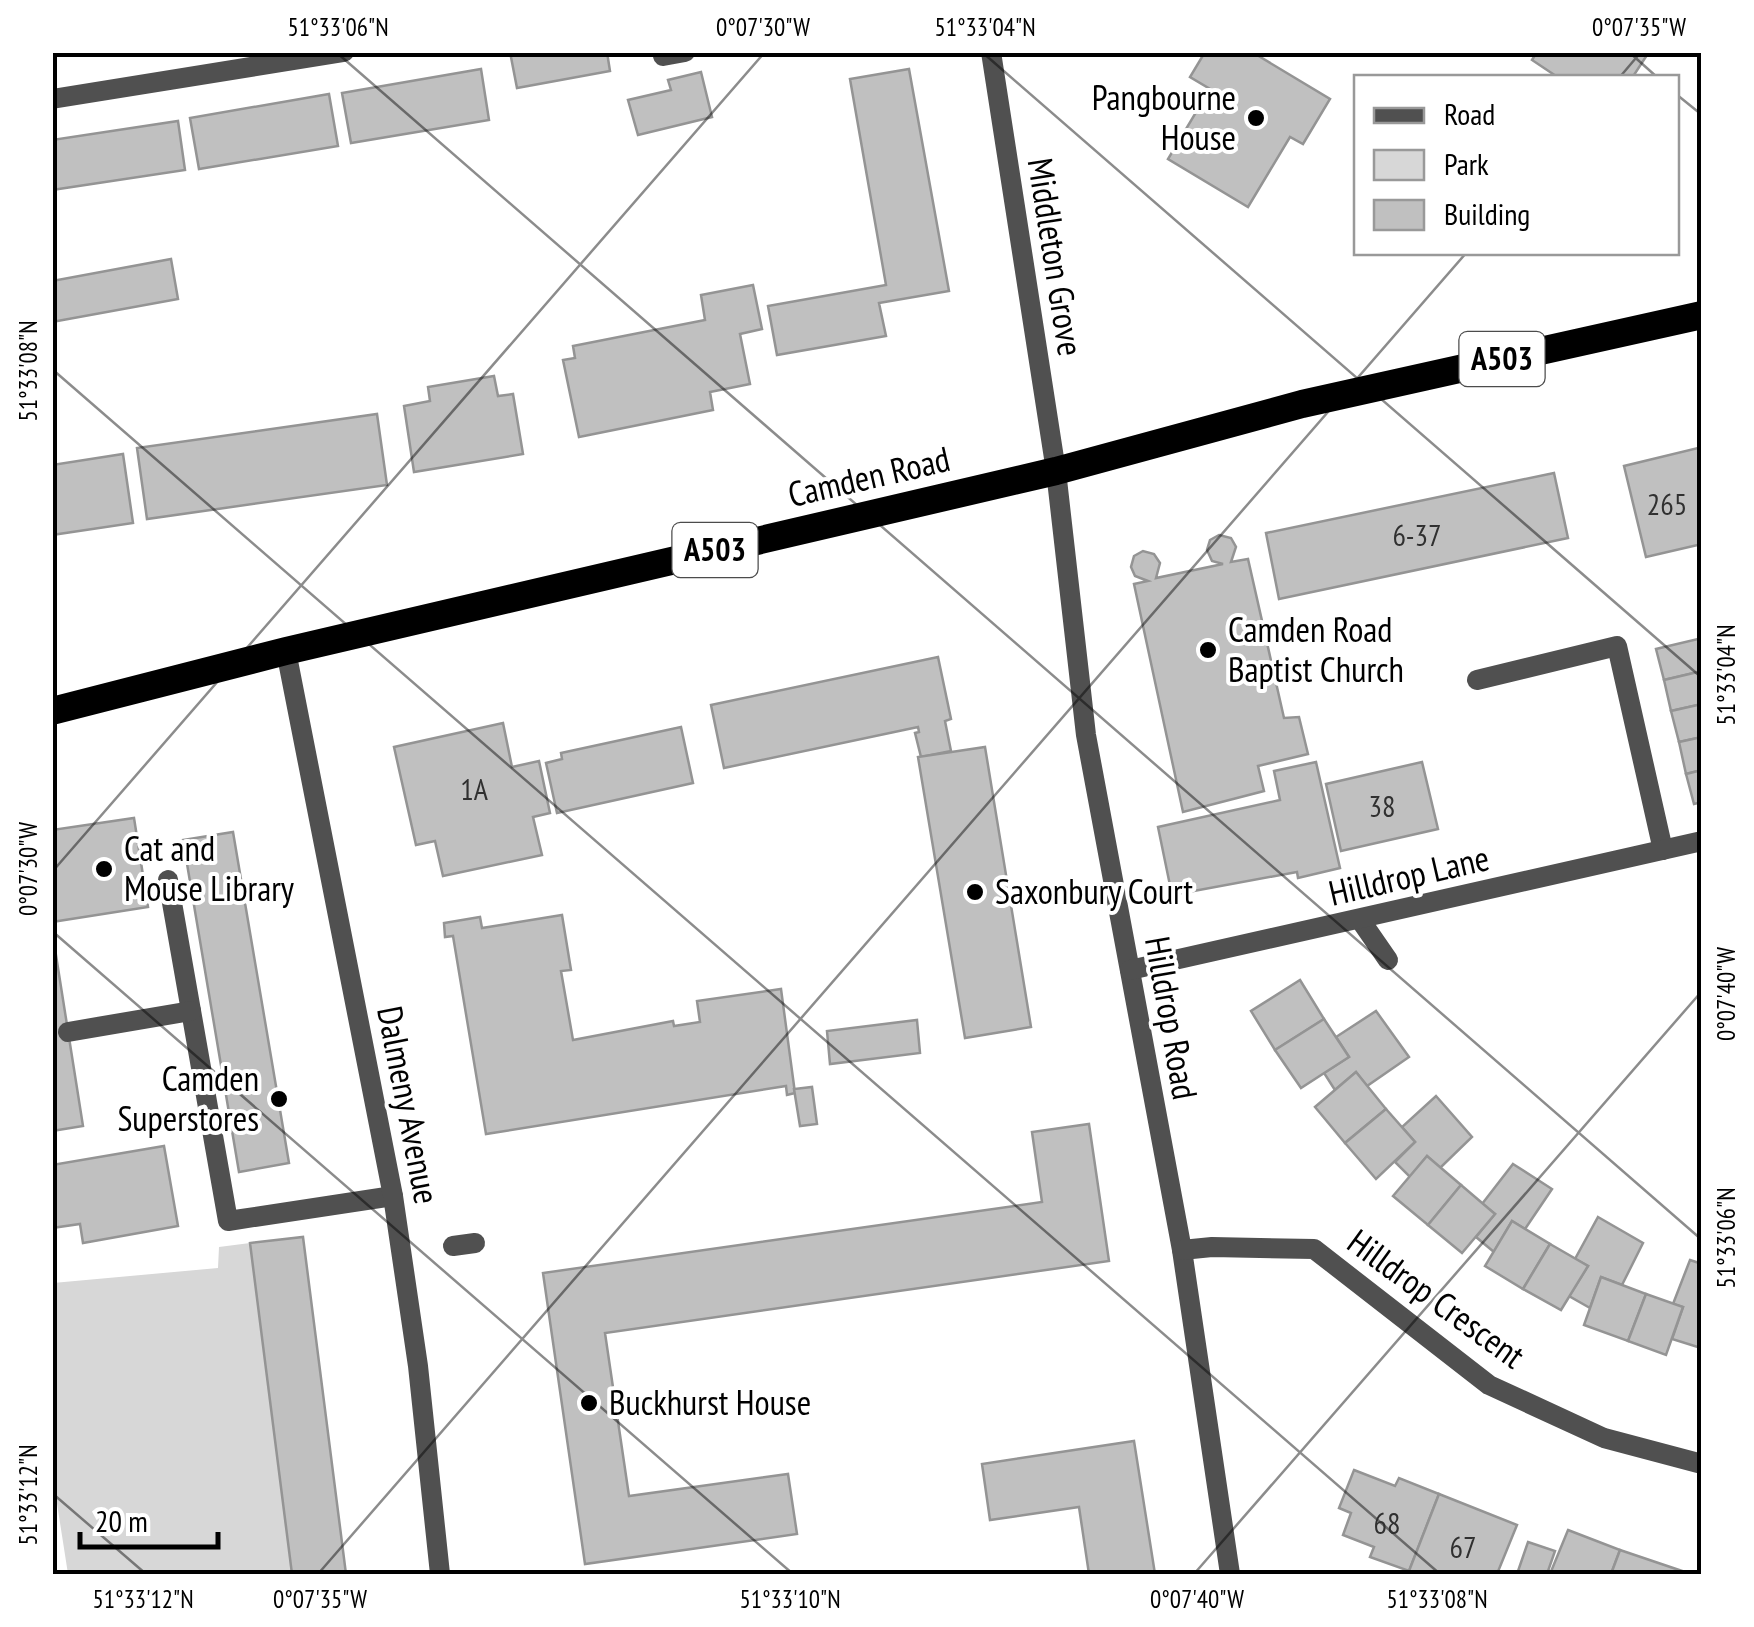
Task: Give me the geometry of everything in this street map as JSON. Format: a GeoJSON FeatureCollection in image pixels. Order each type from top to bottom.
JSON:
{"type":"FeatureCollection","features":[{"type":"Feature","properties":{"kind":"highway","name":"Camden Road"},"geometry":{"type":"LineString","coordinates":[[52,711],[286,651],[1056,471],[1302,404],[1702,316]]}},
{"type":"Feature","properties":{"kind":"street"},"geometry":{"type":"LineString","coordinates":[[52,99],[344,52]]}},
{"type":"Feature","properties":{"kind":"street"},"geometry":{"type":"LineString","coordinates":[[663,56],[685,52]]}},
{"type":"Feature","properties":{"kind":"street","name":"Middleton Grove"},"geometry":{"type":"LineString","coordinates":[[991,52],[1056,471]]}},
{"type":"Feature","properties":{"kind":"street","name":"Hilldrop Road"},"geometry":{"type":"LineString","coordinates":[[1056,471],[1086,735],[1182,1250],[1230,1574]]}},
{"type":"Feature","properties":{"kind":"street"},"geometry":{"type":"LineString","coordinates":[[1478,680],[1616,646],[1663,850]]}},
{"type":"Feature","properties":{"kind":"street","name":"Dalmeny Avenue"},"geometry":{"type":"LineString","coordinates":[[286,651],[394,1196],[418,1366],[440,1574]]}},
{"type":"Feature","properties":{"kind":"street","name":"Hilldrop Lane"},"geometry":{"type":"LineString","coordinates":[[1130,970],[1702,841]]}},
{"type":"Feature","properties":{"kind":"street"},"geometry":{"type":"LineString","coordinates":[[168,880],[228,1221],[394,1196]]}},
{"type":"Feature","properties":{"kind":"street"},"geometry":{"type":"LineString","coordinates":[[1360,920],[1388,960]]}},
{"type":"Feature","properties":{"kind":"street"},"geometry":{"type":"LineString","coordinates":[[68,1032],[191,1011]]}},
{"type":"Feature","properties":{"kind":"street"},"geometry":{"type":"LineString","coordinates":[[453,1246],[475,1243]]}},
{"type":"Feature","properties":{"kind":"street","name":"Hilldrop Crescent"},"geometry":{"type":"LineString","coordinates":[[1182,1250],[1314,1249],[1490,1385],[1604,1438],[1702,1464]]}},
{"type":"Feature","properties":{"kind":"green space"},"geometry":{"type":"Polygon","coordinates":[[[250,1243],[292,1574],[68,1574],[53,1478],[53,1283],[218,1268],[219,1247],[250,1243]]]}},
{"type":"Feature","properties":{"kind":"building"},"geometry":{"type":"Polygon","coordinates":[[[510,52],[607,52],[610,71],[517,88],[510,52]]]}},
{"type":"Feature","properties":{"kind":"building","name":"Pangbourne House"},"geometry":{"type":"Polygon","coordinates":[[[1205,52],[1252,52],[1330,99],[1303,144],[1290,137],[1248,207],[1168,159],[1210,89],[1190,77],[1205,52]]]}},
{"type":"Feature","properties":{"kind":"building"},"geometry":{"type":"Polygon","coordinates":[[[1537,52],[1649,52],[1634,75],[1554,75],[1532,60],[1537,52]]]}},
{"type":"Feature","properties":{"kind":"building"},"geometry":{"type":"Polygon","coordinates":[[[481,69],[489,120],[351,143],[342,93],[481,69]]]}},
{"type":"Feature","properties":{"kind":"building"},"geometry":{"type":"Polygon","coordinates":[[[909,69],[949,291],[879,303],[886,336],[777,355],[768,306],[886,285],[850,79],[909,69]]]}},
{"type":"Feature","properties":{"kind":"building"},"geometry":{"type":"Polygon","coordinates":[[[701,72],[712,117],[638,135],[628,100],[671,90],[668,80],[701,72]]]}},
{"type":"Feature","properties":{"kind":"building"},"geometry":{"type":"Polygon","coordinates":[[[329,94],[338,146],[199,169],[190,118],[329,94]]]}},
{"type":"Feature","properties":{"kind":"building"},"geometry":{"type":"Polygon","coordinates":[[[178,121],[185,170],[52,190],[52,140],[178,121]]]}},
{"type":"Feature","properties":{"kind":"building"},"geometry":{"type":"Polygon","coordinates":[[[171,259],[178,299],[52,322],[52,281],[171,259]]]}},
{"type":"Feature","properties":{"kind":"building"},"geometry":{"type":"Polygon","coordinates":[[[753,285],[762,329],[740,334],[750,384],[710,392],[713,410],[579,437],[563,360],[575,358],[573,346],[705,320],[701,295],[753,285]]]}},
{"type":"Feature","properties":{"kind":"building"},"geometry":{"type":"Polygon","coordinates":[[[494,376],[498,396],[513,394],[523,454],[414,472],[404,406],[430,401],[428,387],[494,376]]]}},
{"type":"Feature","properties":{"kind":"building"},"geometry":{"type":"Polygon","coordinates":[[[377,414],[387,485],[147,519],[137,448],[377,414]]]}},
{"type":"Feature","properties":{"kind":"building"},"geometry":{"type":"Polygon","coordinates":[[[1702,447],[1702,544],[1646,557],[1624,466],[1702,447]]]}},
{"type":"Feature","properties":{"kind":"building"},"geometry":{"type":"Polygon","coordinates":[[[123,454],[133,523],[52,535],[52,465],[123,454]]]}},
{"type":"Feature","properties":{"kind":"building"},"geometry":{"type":"Polygon","coordinates":[[[1554,473],[1568,538],[1279,599],[1266,533],[1554,473]]]}},
{"type":"Feature","properties":{"kind":"building","name":"Camden Road Baptist Church"},"geometry":{"type":"Polygon","coordinates":[[[1219,535],[1231,538],[1236,547],[1231,562],[1248,559],[1284,718],[1299,717],[1308,754],[1258,766],[1264,791],[1183,812],[1134,584],[1148,581],[1135,576],[1131,567],[1134,556],[1143,551],[1154,554],[1160,563],[1156,578],[1223,564],[1212,561],[1207,550],[1210,540],[1219,535]]]}},
{"type":"Feature","properties":{"kind":"building"},"geometry":{"type":"Polygon","coordinates":[[[1702,638],[1702,671],[1664,680],[1656,649],[1702,638]]]}},
{"type":"Feature","properties":{"kind":"building"},"geometry":{"type":"Polygon","coordinates":[[[938,657],[951,719],[945,721],[951,751],[921,757],[915,733],[919,732],[918,727],[724,768],[711,705],[938,657]]]}},
{"type":"Feature","properties":{"kind":"building"},"geometry":{"type":"Polygon","coordinates":[[[1702,671],[1702,704],[1671,711],[1664,680],[1702,671]]]}},
{"type":"Feature","properties":{"kind":"building"},"geometry":{"type":"Polygon","coordinates":[[[1702,704],[1702,737],[1679,742],[1671,711],[1702,704]]]}},
{"type":"Feature","properties":{"kind":"building"},"geometry":{"type":"Polygon","coordinates":[[[503,723],[512,767],[539,761],[550,813],[533,817],[542,855],[443,876],[435,841],[416,845],[394,747],[503,723]]]}},
{"type":"Feature","properties":{"kind":"building"},"geometry":{"type":"Polygon","coordinates":[[[681,727],[693,783],[557,813],[546,763],[562,759],[561,753],[681,727]]]}},
{"type":"Feature","properties":{"kind":"building"},"geometry":{"type":"Polygon","coordinates":[[[1702,737],[1702,770],[1686,774],[1679,742],[1702,737]]]}},
{"type":"Feature","properties":{"kind":"building","name":"Saxonbury Court"},"geometry":{"type":"Polygon","coordinates":[[[985,747],[1031,1027],[965,1038],[918,757],[985,747]]]}},
{"type":"Feature","properties":{"kind":"building","name":"Camden Road Baptist Church"},"geometry":{"type":"Polygon","coordinates":[[[1316,762],[1340,868],[1298,878],[1297,872],[1172,895],[1158,827],[1280,800],[1274,771],[1316,762]]]}},
{"type":"Feature","properties":{"kind":"building"},"geometry":{"type":"Polygon","coordinates":[[[1422,762],[1438,829],[1341,851],[1326,784],[1422,762]]]}},
{"type":"Feature","properties":{"kind":"building"},"geometry":{"type":"Polygon","coordinates":[[[1702,770],[1702,802],[1694,804],[1686,774],[1702,770]]]}},
{"type":"Feature","properties":{"kind":"building"},"geometry":{"type":"Polygon","coordinates":[[[134,818],[148,907],[52,922],[52,830],[134,818]]]}},
{"type":"Feature","properties":{"kind":"building"},"geometry":{"type":"Polygon","coordinates":[[[233,832],[289,1163],[239,1172],[183,840],[233,832]]]}},
{"type":"Feature","properties":{"kind":"building"},"geometry":{"type":"Polygon","coordinates":[[[562,915],[571,970],[561,971],[573,1040],[673,1021],[674,1026],[700,1022],[697,1001],[781,989],[795,1093],[787,1095],[786,1086],[486,1134],[453,936],[445,937],[444,923],[480,917],[482,928],[562,915]]]}},
{"type":"Feature","properties":{"kind":"building"},"geometry":{"type":"Polygon","coordinates":[[[52,930],[83,1126],[52,1131],[52,930]]]}},
{"type":"Feature","properties":{"kind":"building"},"geometry":{"type":"Polygon","coordinates":[[[1300,980],[1324,1019],[1275,1050],[1251,1011],[1300,980]]]}},
{"type":"Feature","properties":{"kind":"building"},"geometry":{"type":"Polygon","coordinates":[[[1376,1011],[1409,1057],[1367,1086],[1356,1072],[1335,1090],[1324,1073],[1349,1057],[1336,1037],[1376,1011]]]}},
{"type":"Feature","properties":{"kind":"building"},"geometry":{"type":"Polygon","coordinates":[[[1324,1019],[1349,1057],[1301,1088],[1275,1050],[1324,1019]]]}},
{"type":"Feature","properties":{"kind":"building"},"geometry":{"type":"Polygon","coordinates":[[[917,1020],[920,1053],[830,1064],[827,1031],[917,1020]]]}},
{"type":"Feature","properties":{"kind":"building"},"geometry":{"type":"Polygon","coordinates":[[[1356,1072],[1386,1109],[1345,1143],[1315,1107],[1356,1072]]]}},
{"type":"Feature","properties":{"kind":"building"},"geometry":{"type":"Polygon","coordinates":[[[812,1087],[817,1124],[800,1126],[794,1089],[812,1087]]]}},
{"type":"Feature","properties":{"kind":"building"},"geometry":{"type":"Polygon","coordinates":[[[1436,1096],[1472,1137],[1440,1168],[1427,1156],[1410,1177],[1395,1162],[1415,1142],[1402,1127],[1436,1096]]]}},
{"type":"Feature","properties":{"kind":"building"},"geometry":{"type":"Polygon","coordinates":[[[1386,1109],[1415,1142],[1376,1179],[1345,1143],[1386,1109]]]}},
{"type":"Feature","properties":{"kind":"building","name":"Buckhurst House"},"geometry":{"type":"Polygon","coordinates":[[[1089,1124],[1109,1261],[605,1333],[629,1496],[788,1474],[797,1534],[585,1564],[543,1273],[1042,1202],[1032,1132],[1089,1124]]]}},
{"type":"Feature","properties":{"kind":"building"},"geometry":{"type":"Polygon","coordinates":[[[164,1146],[178,1226],[83,1243],[80,1224],[52,1228],[52,1165],[164,1146]]]}},
{"type":"Feature","properties":{"kind":"building"},"geometry":{"type":"Polygon","coordinates":[[[1427,1156],[1461,1185],[1428,1225],[1393,1196],[1427,1156]]]}},
{"type":"Feature","properties":{"kind":"building"},"geometry":{"type":"Polygon","coordinates":[[[1513,1164],[1552,1189],[1525,1229],[1512,1221],[1494,1252],[1476,1237],[1495,1214],[1482,1204],[1513,1164]]]}},
{"type":"Feature","properties":{"kind":"building"},"geometry":{"type":"Polygon","coordinates":[[[1461,1185],[1495,1214],[1462,1253],[1428,1225],[1461,1185]]]}},
{"type":"Feature","properties":{"kind":"building"},"geometry":{"type":"Polygon","coordinates":[[[1598,1217],[1643,1243],[1622,1285],[1601,1277],[1590,1308],[1569,1296],[1588,1266],[1575,1259],[1598,1217]]]}},
{"type":"Feature","properties":{"kind":"building"},"geometry":{"type":"Polygon","coordinates":[[[1512,1221],[1550,1244],[1523,1289],[1485,1266],[1512,1221]]]}},
{"type":"Feature","properties":{"kind":"building"},"geometry":{"type":"Polygon","coordinates":[[[303,1237],[346,1574],[292,1574],[250,1243],[303,1237]]]}},
{"type":"Feature","properties":{"kind":"building"},"geometry":{"type":"Polygon","coordinates":[[[1550,1244],[1588,1266],[1561,1310],[1523,1289],[1550,1244]]]}},
{"type":"Feature","properties":{"kind":"building"},"geometry":{"type":"Polygon","coordinates":[[[1690,1260],[1702,1264],[1701,1348],[1672,1339],[1683,1307],[1673,1304],[1690,1260]]]}},
{"type":"Feature","properties":{"kind":"building"},"geometry":{"type":"Polygon","coordinates":[[[1601,1277],[1646,1294],[1628,1341],[1584,1325],[1601,1277]]]}},
{"type":"Feature","properties":{"kind":"building"},"geometry":{"type":"Polygon","coordinates":[[[1646,1294],[1683,1307],[1666,1355],[1628,1341],[1646,1294]]]}},
{"type":"Feature","properties":{"kind":"building"},"geometry":{"type":"Polygon","coordinates":[[[1134,1441],[1155,1574],[1089,1574],[1079,1507],[990,1520],[982,1464],[1134,1441]]]}},
{"type":"Feature","properties":{"kind":"building"},"geometry":{"type":"Polygon","coordinates":[[[1354,1470],[1395,1486],[1399,1478],[1439,1494],[1409,1571],[1370,1557],[1374,1547],[1343,1535],[1351,1513],[1339,1508],[1354,1470]]]}},
{"type":"Feature","properties":{"kind":"building"},"geometry":{"type":"Polygon","coordinates":[[[1439,1494],[1517,1525],[1497,1574],[1409,1571],[1439,1494]]]}},
{"type":"Feature","properties":{"kind":"building"},"geometry":{"type":"Polygon","coordinates":[[[1568,1530],[1620,1550],[1611,1574],[1550,1574],[1568,1530]]]}},
{"type":"Feature","properties":{"kind":"building"},"geometry":{"type":"Polygon","coordinates":[[[1528,1542],[1555,1551],[1547,1574],[1517,1574],[1528,1542]]]}},
{"type":"Feature","properties":{"kind":"building"},"geometry":{"type":"Polygon","coordinates":[[[1620,1550],[1688,1573],[1688,1574],[1611,1574],[1620,1550]]]}},
{"type":"Feature","properties":{"kind":"place","name":"Pangbourne House"},"geometry":{"type":"Point","coordinates":[1256,118]}},
{"type":"Feature","properties":{"kind":"place","name":"Camden Road Baptist Church"},"geometry":{"type":"Point","coordinates":[1208,650]}},
{"type":"Feature","properties":{"kind":"place","name":"Cat and Mouse Library"},"geometry":{"type":"Point","coordinates":[104,869]}},
{"type":"Feature","properties":{"kind":"place","name":"Saxonbury Court"},"geometry":{"type":"Point","coordinates":[975,892]}},
{"type":"Feature","properties":{"kind":"place","name":"Camden Superstores"},"geometry":{"type":"Point","coordinates":[279,1099]}},
{"type":"Feature","properties":{"kind":"place","name":"Buckhurst House"},"geometry":{"type":"Point","coordinates":[589,1403]}}]}
